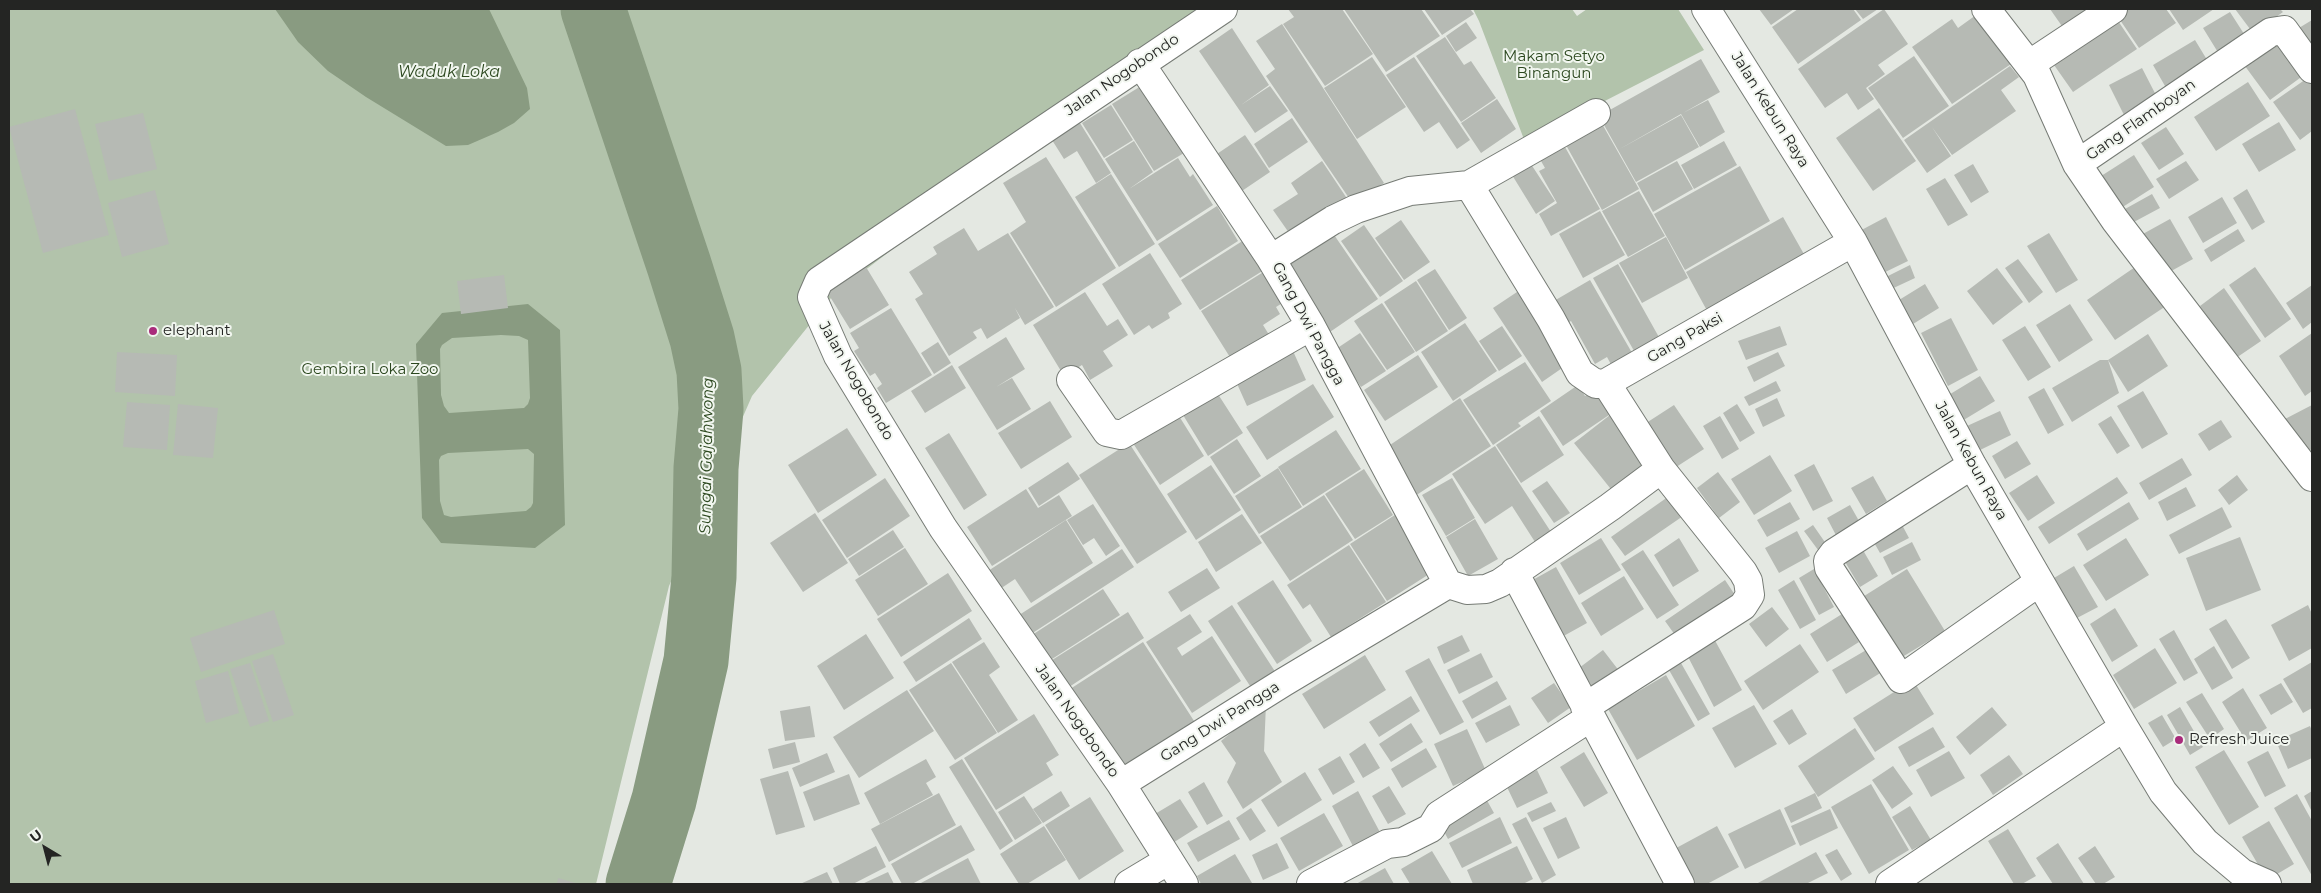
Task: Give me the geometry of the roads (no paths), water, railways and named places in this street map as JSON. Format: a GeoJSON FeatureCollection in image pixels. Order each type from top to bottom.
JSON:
{"type":"FeatureCollection","features":[{"type":"Feature","properties":{"kind":"street","name":"Jalan Nogobondo"},"geometry":{"type":"LineString","coordinates":[[1184,884],[1120,784],[943,528],[838,356],[812,297],[818,281],[1223,9]]}},
{"type":"Feature","properties":{"kind":"street","name":"Jalan Kebun Raya"},"geometry":{"type":"LineString","coordinates":[[1706,9],[1853,242],[1972,465],[2163,792],[2204,842],[2242,873],[2267,884]]}},
{"type":"Feature","properties":{"kind":"street","name":"Gang Flamboyan"},"geometry":{"type":"LineString","coordinates":[[1986,9],[2030,64],[2054,110],[2077,164],[2259,38],[2271,32],[2284,30],[2312,69]]}},
{"type":"Feature","properties":{"kind":"street"},"geometry":{"type":"LineString","coordinates":[[2030,64],[2113,9]]}},
{"type":"Feature","properties":{"kind":"street"},"geometry":{"type":"LineString","coordinates":[[1140,63],[1270,259]]}},
{"type":"Feature","properties":{"kind":"street"},"geometry":{"type":"LineString","coordinates":[[1311,884],[1387,844],[1403,842],[1431,828],[1439,815],[1743,606],[1749,598],[1748,581],[1744,572],[1661,469],[1606,383],[1596,384],[1580,373],[1546,311],[1469,185],[1596,113]]}},
{"type":"Feature","properties":{"kind":"street"},"geometry":{"type":"LineString","coordinates":[[2077,164],[2115,220],[2312,477]]}},
{"type":"Feature","properties":{"kind":"street","name":"Gang Dwi Pangga"},"geometry":{"type":"LineString","coordinates":[[1120,784],[1284,682],[1448,584],[1311,326],[1270,259],[1333,220],[1356,210],[1410,191],[1469,185]]}},
{"type":"Feature","properties":{"kind":"street","name":"Gang Paksi"},"geometry":{"type":"LineString","coordinates":[[1606,383],[1853,242]]}},
{"type":"Feature","properties":{"kind":"street"},"geometry":{"type":"LineString","coordinates":[[1071,380],[1107,432],[1121,434],[1311,326]]}},
{"type":"Feature","properties":{"kind":"street"},"geometry":{"type":"LineString","coordinates":[[1972,465],[1834,553],[1828,561],[1829,568],[1901,679],[2039,582]]}},
{"type":"Feature","properties":{"kind":"street"},"geometry":{"type":"LineString","coordinates":[[1448,584],[1467,590],[1486,589],[1500,583],[1610,507],[1661,469]]}},
{"type":"Feature","properties":{"kind":"street"},"geometry":{"type":"LineString","coordinates":[[1514,572],[1680,884]]}},
{"type":"Feature","properties":{"kind":"street"},"geometry":{"type":"LineString","coordinates":[[1901,881],[2124,727]]}},
{"type":"Feature","properties":{"kind":"street"},"geometry":{"type":"LineString","coordinates":[[1129,884],[1169,860]]}},
{"type":"Feature","properties":{"kind":"water","name":"Waduk Loka"},"geometry":{"type":"Polygon","coordinates":[[[275,9],[489,9],[527,88],[530,109],[514,123],[498,132],[468,145],[446,146],[366,97],[328,71],[298,42],[275,9]]]}},
{"type":"Feature","properties":{"kind":"water"},"geometry":{"type":"Polygon","coordinates":[[[528,304],[560,330],[565,525],[535,548],[441,543],[422,518],[416,344],[442,313],[528,304]],[[501,335],[452,338],[442,345],[440,349],[441,395],[444,406],[449,413],[524,408],[528,404],[530,398],[528,340],[519,336],[501,335]],[[528,449],[448,453],[441,456],[439,460],[440,501],[444,515],[451,517],[526,511],[533,503],[534,454],[528,449]]]}},
{"type":"Feature","properties":{"kind":"waterway","name":"Sungai Gajahwong"},"geometry":{"type":"LineString","coordinates":[[593,9],[702,338],[709,371],[711,409],[706,468],[704,577],[696,661],[664,800],[638,884]]}},
{"type":"Feature","properties":{"kind":"place","name":"elephant"},"geometry":{"type":"Point","coordinates":[153,331]}},
{"type":"Feature","properties":{"kind":"place","name":"Refresh Juice"},"geometry":{"type":"Point","coordinates":[2179,740]}},
{"type":"Feature","properties":{"kind":"park label","name":"Makam Setyo Binangun"},"geometry":{"type":"Point","coordinates":[1554,66]}},
{"type":"Feature","properties":{"kind":"park label","name":"Gembira Loka Zoo"},"geometry":{"type":"Point","coordinates":[370,370]}}]}
